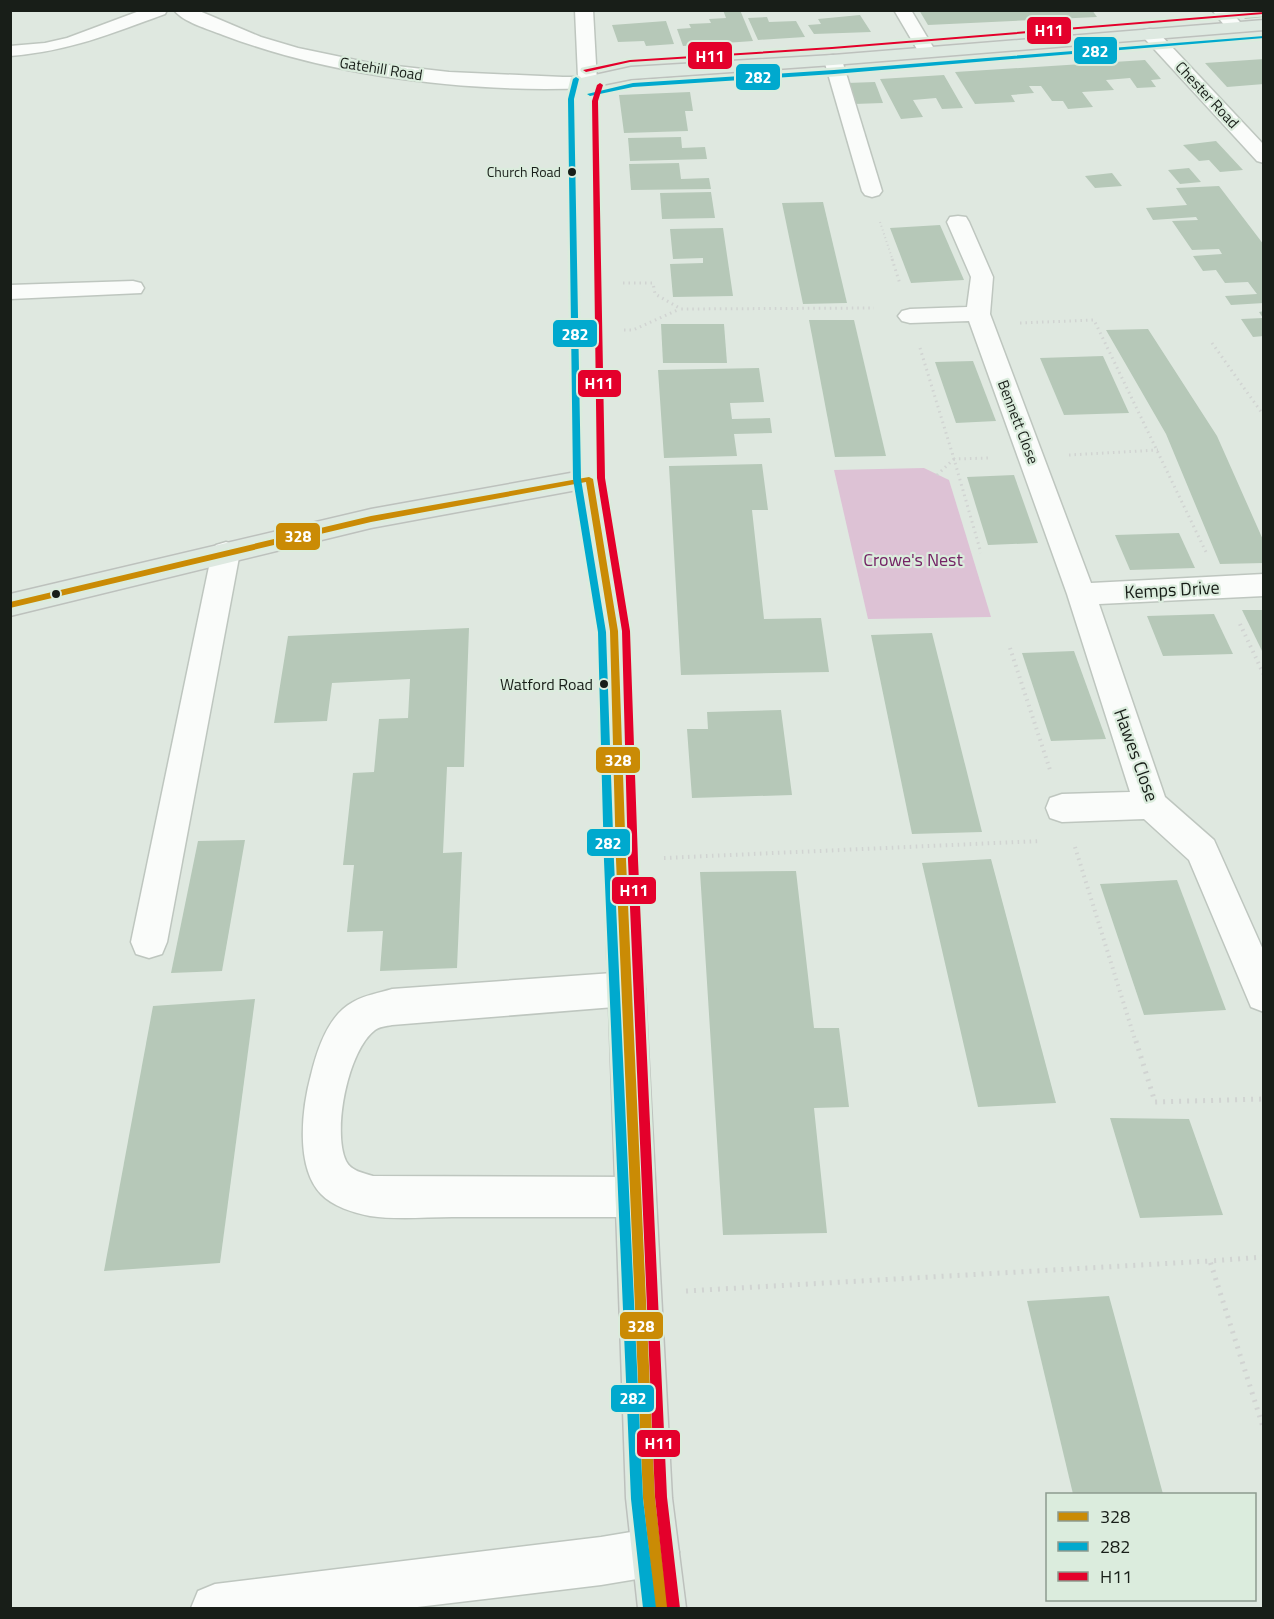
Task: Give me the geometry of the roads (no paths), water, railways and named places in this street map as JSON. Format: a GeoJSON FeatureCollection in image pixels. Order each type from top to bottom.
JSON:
{"type":"FeatureCollection","features":[{"type":"Feature","properties":{"kind":"main road"},"geometry":{"type":"LineString","coordinates":[[662,1608],[649,1498],[621,860],[614,631],[589,479],[583,99],[588,82],[632,73],[833,60],[1263,25]]}},
{"type":"Feature","properties":{"kind":"main road"},"geometry":{"type":"LineString","coordinates":[[10,605],[226,552],[446,503],[589,479]]}},
{"type":"Feature","properties":{"kind":"street"},"geometry":{"type":"LineString","coordinates":[[10,51],[45,48],[72,42],[159,10]]}},
{"type":"Feature","properties":{"kind":"street","name":"Gatehill Road"},"geometry":{"type":"LineString","coordinates":[[182,10],[232,33],[266,45],[375,70],[442,78],[560,84],[588,82]]}},
{"type":"Feature","properties":{"kind":"street"},"geometry":{"type":"LineString","coordinates":[[584,10],[588,82]]}},
{"type":"Feature","properties":{"kind":"street"},"geometry":{"type":"LineString","coordinates":[[902,10],[927,52]]}},
{"type":"Feature","properties":{"kind":"street"},"geometry":{"type":"LineString","coordinates":[[1220,10],[1235,27]]}},
{"type":"Feature","properties":{"kind":"street","name":"Chester Road"},"geometry":{"type":"LineString","coordinates":[[1150,34],[1263,157]]}},
{"type":"Feature","properties":{"kind":"street"},"geometry":{"type":"LineString","coordinates":[[833,60],[872,191]]}},
{"type":"Feature","properties":{"kind":"street"},"geometry":{"type":"LineString","coordinates":[[910,316],[980,319],[982,277],[958,222]]}},
{"type":"Feature","properties":{"kind":"street"},"geometry":{"type":"LineString","coordinates":[[10,292],[133,288]]}},
{"type":"Feature","properties":{"kind":"street","name":"Bennett Close"},"geometry":{"type":"LineString","coordinates":[[980,319],[1081,594]]}},
{"type":"Feature","properties":{"kind":"street"},"geometry":{"type":"LineString","coordinates":[[149,942],[226,552]]}},
{"type":"Feature","properties":{"kind":"street","name":"Kemps Drive"},"geometry":{"type":"LineString","coordinates":[[1081,594],[1263,585]]}},
{"type":"Feature","properties":{"kind":"street","name":"Hawes Close"},"geometry":{"type":"LineString","coordinates":[[1081,594],[1151,805],[1202,850],[1263,995]]}},
{"type":"Feature","properties":{"kind":"street"},"geometry":{"type":"LineString","coordinates":[[1062,808],[1151,805]]}},
{"type":"Feature","properties":{"kind":"street"},"geometry":{"type":"LineString","coordinates":[[627,989],[393,1007],[364,1015],[346,1034],[330,1073],[322,1111],[322,1152],[333,1178],[352,1191],[373,1196],[635,1197]]}},
{"type":"Feature","properties":{"kind":"street"},"geometry":{"type":"LineString","coordinates":[[215,1608],[655,1552]]}},
{"type":"Feature","properties":{"kind":"place","name":"Church Road"},"geometry":{"type":"Point","coordinates":[572,172]}},
{"type":"Feature","properties":{"kind":"place","name":"Watford Road"},"geometry":{"type":"Point","coordinates":[604,684]}},
{"type":"Feature","properties":{"kind":"park label","name":"Crowe's Nest"},"geometry":{"type":"Point","coordinates":[913,560]}}]}
